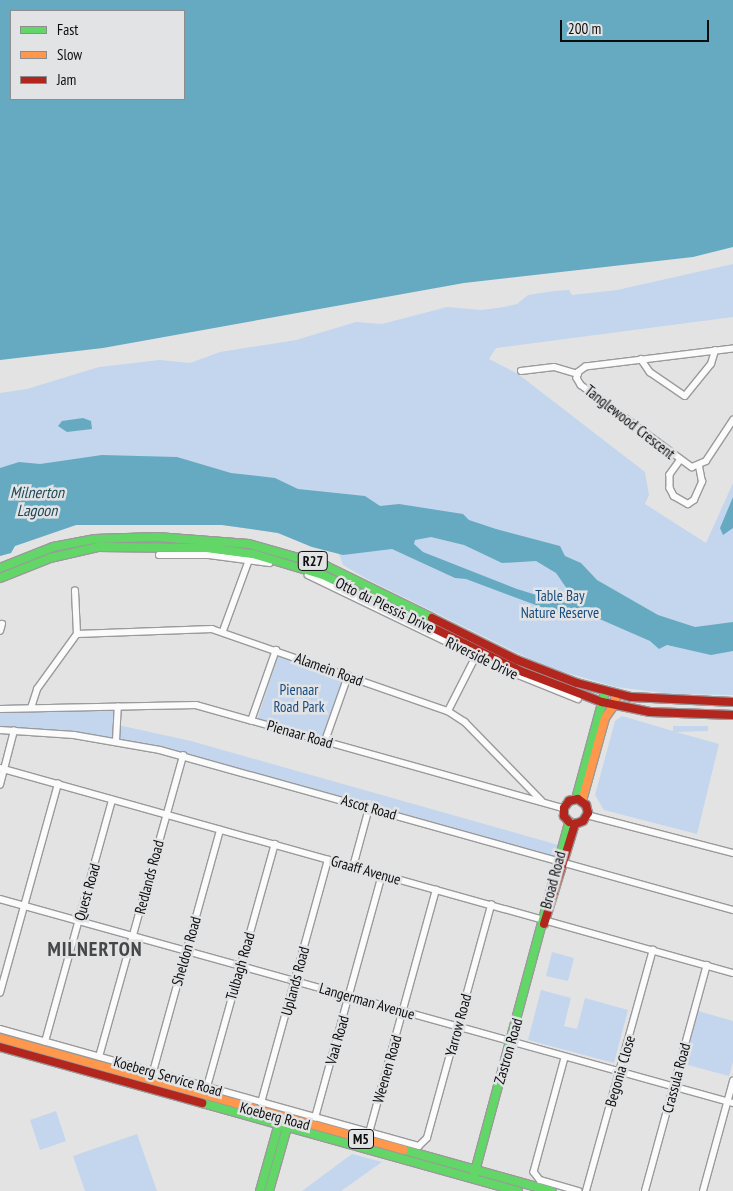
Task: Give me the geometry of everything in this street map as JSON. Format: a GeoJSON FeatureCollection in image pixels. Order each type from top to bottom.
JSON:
{"type":"FeatureCollection","features":[{"type":"Feature","properties":{"kind":"main road","name":"Otto du Plessis Drive"},"geometry":{"type":"LineString","coordinates":[[0,568],[52,548],[118,537],[212,540],[268,548],[326,566],[517,660],[605,692],[680,701],[733,702]]}},
{"type":"Feature","properties":{"kind":"main road","name":"Otto du Plessis Drive"},"geometry":{"type":"LineString","coordinates":[[0,578],[50,558],[98,547],[208,548],[263,556],[323,575],[523,672],[602,702],[668,714],[733,715]]}},
{"type":"Feature","properties":{"kind":"main road"},"geometry":{"type":"LineString","coordinates":[[579,800],[568,801],[564,808],[564,816],[572,823],[584,821],[587,815],[579,800],[595,741],[605,692]]}},
{"type":"Feature","properties":{"kind":"main road"},"geometry":{"type":"LineString","coordinates":[[595,741],[605,718],[614,705],[616,694]]}},
{"type":"Feature","properties":{"kind":"main road","name":"Broad Road"},"geometry":{"type":"LineString","coordinates":[[544,921],[572,823]]}},
{"type":"Feature","properties":{"kind":"main road","name":"Zastron Road"},"geometry":{"type":"LineString","coordinates":[[473,1178],[544,921]]}},
{"type":"Feature","properties":{"kind":"main road","name":"Koeberg Road"},"geometry":{"type":"LineString","coordinates":[[0,1038],[518,1191]]}},
{"type":"Feature","properties":{"kind":"main road","name":"Koeberg Road"},"geometry":{"type":"LineString","coordinates":[[0,1047],[280,1121]]}},
{"type":"Feature","properties":{"kind":"main road"},"geometry":{"type":"LineString","coordinates":[[260,1191],[280,1121]]}},
{"type":"Feature","properties":{"kind":"main road"},"geometry":{"type":"LineString","coordinates":[[269,1191],[288,1124]]}},
{"type":"Feature","properties":{"kind":"main road","name":"Koeberg Road"},"geometry":{"type":"LineString","coordinates":[[288,1124],[475,1170],[551,1191]]}},
{"type":"Feature","properties":{"kind":"street","name":"Tanglewood Crescent"},"geometry":{"type":"LineString","coordinates":[[699,466],[692,468],[680,461],[581,386],[578,374],[586,367],[733,349]]}},
{"type":"Feature","properties":{"kind":"street"},"geometry":{"type":"LineString","coordinates":[[641,359],[646,370],[677,394],[685,396],[711,364],[715,350]]}},
{"type":"Feature","properties":{"kind":"street"},"geometry":{"type":"LineString","coordinates":[[521,372],[554,367],[578,374]]}},
{"type":"Feature","properties":{"kind":"street"},"geometry":{"type":"LineString","coordinates":[[680,461],[670,476],[670,488],[674,496],[688,504],[694,500],[702,482],[699,466],[733,420]]}},
{"type":"Feature","properties":{"kind":"street","name":"Riverside Drive"},"geometry":{"type":"LineString","coordinates":[[159,555],[209,555],[249,560],[277,565],[319,579],[476,656],[578,699]]}},
{"type":"Feature","properties":{"kind":"street"},"geometry":{"type":"LineString","coordinates":[[223,631],[249,560]]}},
{"type":"Feature","properties":{"kind":"street"},"geometry":{"type":"LineString","coordinates":[[31,708],[37,689],[77,634],[75,591]]}},
{"type":"Feature","properties":{"kind":"street","name":"Alamein Road"},"geometry":{"type":"LineString","coordinates":[[77,634],[205,629],[223,631],[448,711],[462,719],[543,802]]}},
{"type":"Feature","properties":{"kind":"street"},"geometry":{"type":"LineString","coordinates":[[251,721],[276,650]]}},
{"type":"Feature","properties":{"kind":"street"},"geometry":{"type":"LineString","coordinates":[[448,711],[476,656]]}},
{"type":"Feature","properties":{"kind":"street"},"geometry":{"type":"LineString","coordinates":[[325,741],[348,676]]}},
{"type":"Feature","properties":{"kind":"street","name":"Pienaar Road"},"geometry":{"type":"LineString","coordinates":[[0,709],[188,704],[564,808]]}},
{"type":"Feature","properties":{"kind":"street"},"geometry":{"type":"LineString","coordinates":[[116,740],[118,707]]}},
{"type":"Feature","properties":{"kind":"street","name":"Ascot Road"},"geometry":{"type":"LineString","coordinates":[[0,730],[116,740],[183,756],[733,910]]}},
{"type":"Feature","properties":{"kind":"street"},"geometry":{"type":"LineString","coordinates":[[0,785],[2,768],[14,731]]}},
{"type":"Feature","properties":{"kind":"street","name":"Redlands Road"},"geometry":{"type":"LineString","coordinates":[[99,1057],[183,756]]}},
{"type":"Feature","properties":{"kind":"street","name":"Graaff Avenue"},"geometry":{"type":"LineString","coordinates":[[2,768],[733,973]]}},
{"type":"Feature","properties":{"kind":"street"},"geometry":{"type":"LineString","coordinates":[[0,993],[58,784]]}},
{"type":"Feature","properties":{"kind":"street"},"geometry":{"type":"LineString","coordinates":[[518,795],[526,785]]}},
{"type":"Feature","properties":{"kind":"street","name":"Quest Road"},"geometry":{"type":"LineString","coordinates":[[45,1042],[112,800]]}},
{"type":"Feature","properties":{"kind":"street"},"geometry":{"type":"LineString","coordinates":[[353,867],[369,808]]}},
{"type":"Feature","properties":{"kind":"street"},"geometry":{"type":"LineString","coordinates":[[587,815],[733,853]]}},
{"type":"Feature","properties":{"kind":"street","name":"Sheldon Road"},"geometry":{"type":"LineString","coordinates":[[152,1072],[220,830]]}},
{"type":"Feature","properties":{"kind":"street","name":"Tulbagh Road"},"geometry":{"type":"LineString","coordinates":[[207,1087],[274,844]]}},
{"type":"Feature","properties":{"kind":"street","name":"Uplands Road"},"geometry":{"type":"LineString","coordinates":[[260,1102],[328,860]]}},
{"type":"Feature","properties":{"kind":"street","name":"Vaal Road"},"geometry":{"type":"LineString","coordinates":[[315,1118],[382,875]]}},
{"type":"Feature","properties":{"kind":"street","name":"Weenen Road"},"geometry":{"type":"LineString","coordinates":[[369,1133],[436,890]]}},
{"type":"Feature","properties":{"kind":"street","name":"Langerman Avenue"},"geometry":{"type":"LineString","coordinates":[[0,900],[295,980],[564,1058],[730,1103]]}},
{"type":"Feature","properties":{"kind":"street","name":"Yarrow Road"},"geometry":{"type":"LineString","coordinates":[[422,1144],[427,1138],[490,905]]}},
{"type":"Feature","properties":{"kind":"street","name":"Begonia Close"},"geometry":{"type":"LineString","coordinates":[[586,1191],[654,950]]}},
{"type":"Feature","properties":{"kind":"street","name":"Crassula Road"},"geometry":{"type":"LineString","coordinates":[[645,1191],[707,966]]}},
{"type":"Feature","properties":{"kind":"street","name":"Koeberg Service Road"},"geometry":{"type":"LineString","coordinates":[[0,1029],[415,1146],[422,1144]]}},
{"type":"Feature","properties":{"kind":"street"},"geometry":{"type":"LineString","coordinates":[[564,1058],[535,1176],[540,1180],[578,1191]]}},
{"type":"Feature","properties":{"kind":"street"},"geometry":{"type":"LineString","coordinates":[[703,1191],[730,1103],[733,1081]]}},
{"type":"Feature","properties":{"kind":"green space","name":"Table Bay Nature Reserve"},"geometry":{"type":"Polygon","coordinates":[[[733,264],[733,317],[496,348],[489,359],[518,374],[645,472],[649,495],[645,504],[706,543],[733,483],[733,695],[672,694],[616,687],[564,672],[532,660],[367,579],[343,565],[339,554],[330,549],[312,547],[278,533],[222,525],[76,525],[15,546],[11,553],[0,556],[0,393],[27,389],[99,367],[160,360],[190,363],[220,352],[296,340],[356,322],[382,324],[447,307],[481,310],[504,307],[517,304],[528,295],[554,291],[569,290],[572,295],[617,290],[733,264]]]}},
{"type":"Feature","properties":{"kind":"green space","name":"Pienaar Road Park"},"geometry":{"type":"Polygon","coordinates":[[[278,656],[345,680],[325,739],[257,720],[278,656]]]}},
{"type":"Feature","properties":{"kind":"green space"},"geometry":{"type":"Polygon","coordinates":[[[118,707],[118,725],[191,741],[562,846],[558,861],[116,741],[0,730],[0,709],[118,707]]]}},
{"type":"Feature","properties":{"kind":"green space"},"geometry":{"type":"Polygon","coordinates":[[[622,716],[673,731],[673,726],[708,726],[708,731],[676,732],[719,744],[697,834],[604,810],[595,795],[615,721],[622,716]]]}},
{"type":"Feature","properties":{"kind":"green space"},"geometry":{"type":"Polygon","coordinates":[[[552,952],[574,958],[568,981],[546,976],[552,952]]]}},
{"type":"Feature","properties":{"kind":"green space"},"geometry":{"type":"Polygon","coordinates":[[[541,990],[571,998],[564,1026],[577,1029],[585,998],[628,1010],[614,1063],[528,1040],[541,990]]]}},
{"type":"Feature","properties":{"kind":"green space"},"geometry":{"type":"Polygon","coordinates":[[[698,1011],[733,1021],[733,1062],[729,1076],[684,1064],[698,1011]]]}},
{"type":"Feature","properties":{"kind":"green space"},"geometry":{"type":"Polygon","coordinates":[[[56,1111],[66,1141],[40,1150],[30,1120],[56,1111]]]}},
{"type":"Feature","properties":{"kind":"green space"},"geometry":{"type":"Polygon","coordinates":[[[137,1134],[157,1191],[85,1191],[73,1156],[137,1134]]]}},
{"type":"Feature","properties":{"kind":"green space"},"geometry":{"type":"Polygon","coordinates":[[[352,1154],[382,1162],[341,1191],[302,1191],[352,1154]]]}},
{"type":"Feature","properties":{"kind":"water"},"geometry":{"type":"Polygon","coordinates":[[[0,0],[733,0],[733,247],[693,257],[464,283],[103,348],[0,360],[0,0]]]}},
{"type":"Feature","properties":{"kind":"water"},"geometry":{"type":"Polygon","coordinates":[[[83,418],[91,421],[92,429],[67,432],[58,426],[62,421],[83,418]]]}},
{"type":"Feature","properties":{"kind":"water","name":"Milnerton Lagoon"},"geometry":{"type":"Polygon","coordinates":[[[102,455],[177,457],[231,473],[275,478],[298,489],[365,496],[380,506],[399,504],[463,514],[469,520],[496,529],[560,546],[565,556],[581,563],[597,580],[658,615],[695,627],[733,622],[733,651],[711,655],[667,645],[659,649],[650,641],[595,617],[568,617],[466,579],[455,578],[392,549],[343,555],[312,547],[278,533],[222,525],[76,525],[15,546],[11,553],[0,556],[0,468],[19,462],[40,464],[102,455]],[[431,537],[415,540],[414,544],[423,552],[517,589],[543,597],[572,596],[556,573],[536,561],[502,563],[464,545],[431,537]]]}},
{"type":"Feature","properties":{"kind":"water"},"geometry":{"type":"Polygon","coordinates":[[[733,497],[733,528],[723,535],[720,528],[733,497]]]}},
{"type":"Feature","properties":{"kind":"traffic: fast"},"geometry":{"type":"LineString","coordinates":[[0,568],[53,547],[95,539],[157,537],[249,544],[326,566],[432,618]]}},
{"type":"Feature","properties":{"kind":"traffic: fast"},"geometry":{"type":"LineString","coordinates":[[0,578],[50,558],[98,547],[207,548],[253,554],[323,575],[433,628]]}},
{"type":"Feature","properties":{"kind":"traffic: fast"},"geometry":{"type":"LineString","coordinates":[[576,799],[605,692]]}},
{"type":"Feature","properties":{"kind":"traffic: fast"},"geometry":{"type":"LineString","coordinates":[[474,1175],[569,822]]}},
{"type":"Feature","properties":{"kind":"traffic: fast"},"geometry":{"type":"LineString","coordinates":[[202,1103],[518,1191]]}},
{"type":"Feature","properties":{"kind":"traffic: fast"},"geometry":{"type":"LineString","coordinates":[[260,1191],[280,1120]]}},
{"type":"Feature","properties":{"kind":"traffic: fast"},"geometry":{"type":"LineString","coordinates":[[269,1191],[288,1124]]}},
{"type":"Feature","properties":{"kind":"traffic: fast"},"geometry":{"type":"LineString","coordinates":[[404,1150],[551,1191]]}},
{"type":"Feature","properties":{"kind":"traffic: slow"},"geometry":{"type":"LineString","coordinates":[[582,801],[605,718],[614,705],[616,694]]}},
{"type":"Feature","properties":{"kind":"traffic: slow"},"geometry":{"type":"LineString","coordinates":[[0,1038],[404,1150]]}},
{"type":"Feature","properties":{"kind":"traffic: jam"},"geometry":{"type":"LineString","coordinates":[[432,618],[517,660],[577,683],[631,697],[733,702]]}},
{"type":"Feature","properties":{"kind":"traffic: jam"},"geometry":{"type":"LineString","coordinates":[[433,628],[523,672],[602,702],[650,712],[733,715]]}},
{"type":"Feature","properties":{"kind":"traffic: jam"},"geometry":{"type":"LineString","coordinates":[[569,822],[564,816],[564,808],[569,801],[578,799],[586,805],[588,813],[583,821],[575,824]]}},
{"type":"Feature","properties":{"kind":"traffic: jam"},"geometry":{"type":"LineString","coordinates":[[544,924],[575,824]]}},
{"type":"Feature","properties":{"kind":"traffic: jam"},"geometry":{"type":"LineString","coordinates":[[0,1047],[202,1103]]}},
{"type":"Feature","properties":{"kind":"district","name":"MILNERTON"},"geometry":{"type":"Point","coordinates":[95,949]}}]}
